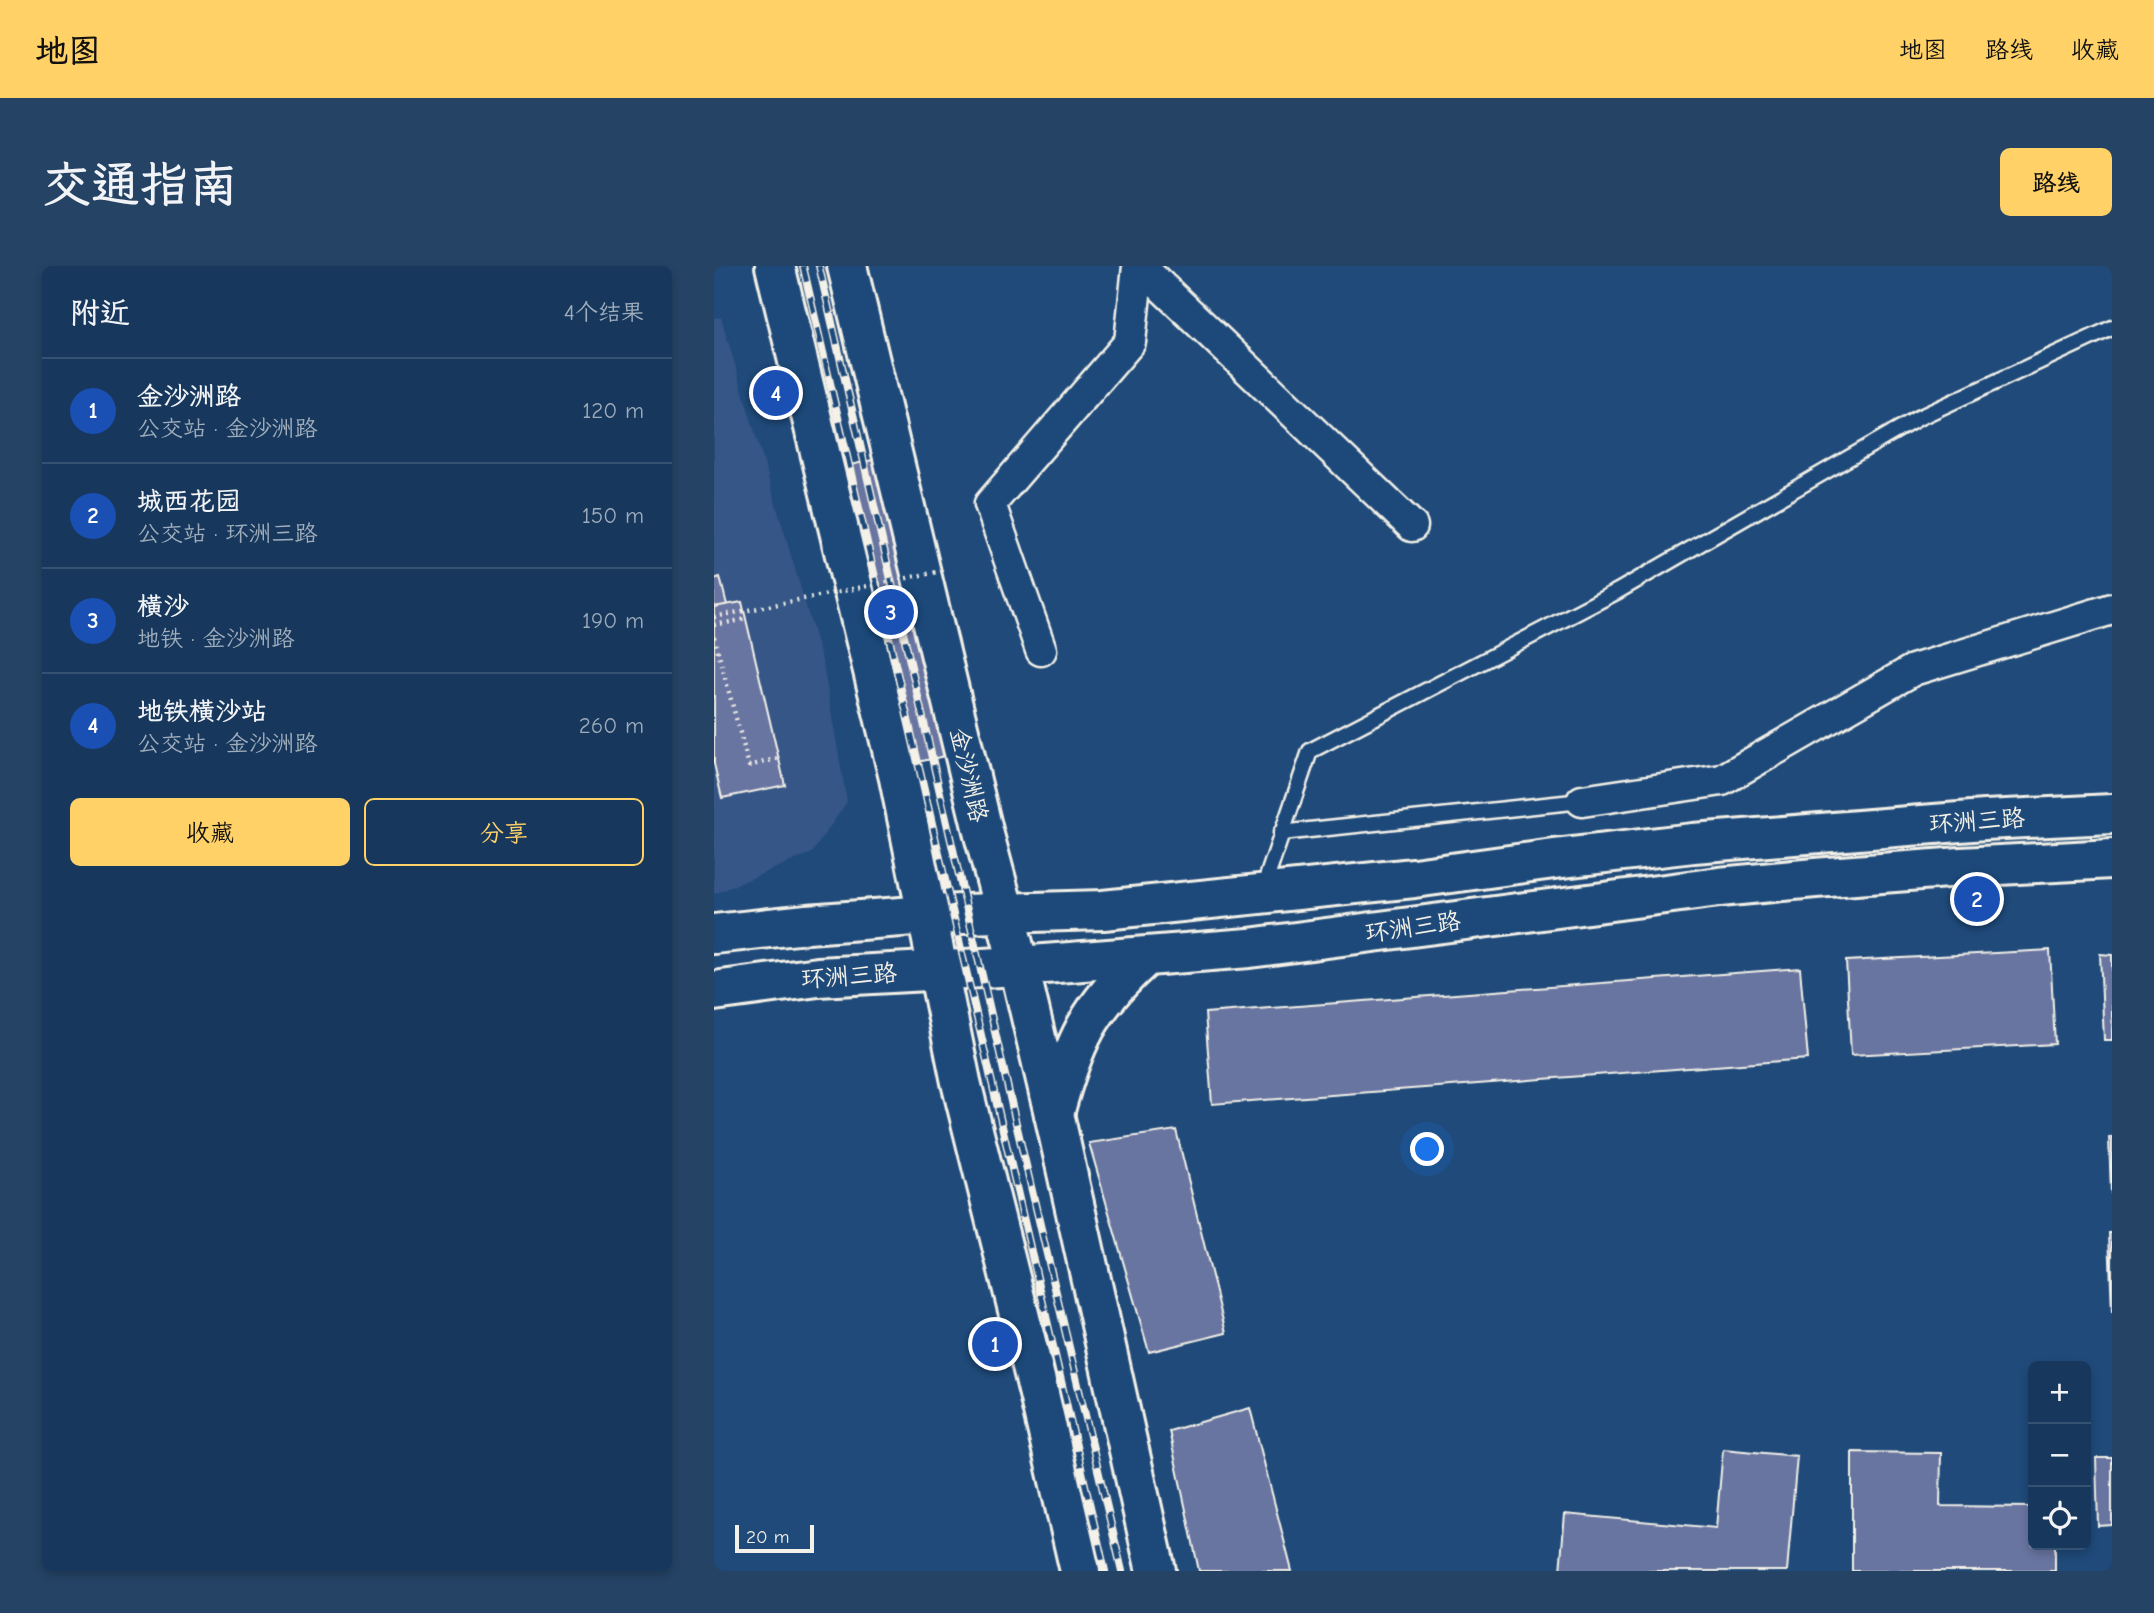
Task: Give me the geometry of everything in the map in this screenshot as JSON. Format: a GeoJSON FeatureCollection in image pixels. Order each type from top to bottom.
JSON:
{"type":"FeatureCollection","features":[{"type":"Feature","properties":{"kind":"main road"},"geometry":{"type":"LineString","coordinates":[[775,266],[899,778],[961,1082],[1036,1381],[1080,1571]]}},
{"type":"Feature","properties":{"kind":"main road","name":"金沙洲路"},"geometry":{"type":"LineString","coordinates":[[847,266],[984,835],[1019,965],[1156,1571]]}},
{"type":"Feature","properties":{"kind":"main road","name":"环洲三路"},"geometry":{"type":"LineString","coordinates":[[714,934],[807,923],[928,915],[1004,915],[1103,910],[1414,878],[1693,844],[1985,820],[2112,814]]}},
{"type":"Feature","properties":{"kind":"main road","name":"环洲三路"},"geometry":{"type":"LineString","coordinates":[[714,991],[818,977],[1145,957],[1295,943],[1719,887],[1961,867],[2112,859]]}},
{"type":"Feature","properties":{"kind":"main road"},"geometry":{"type":"LineString","coordinates":[[1054,1114],[1064,1076],[1080,1036],[1108,994],[1145,957]]}},
{"type":"Feature","properties":{"kind":"street"},"geometry":{"type":"LineString","coordinates":[[1139,266],[1412,526]]}},
{"type":"Feature","properties":{"kind":"street"},"geometry":{"type":"LineString","coordinates":[[1041,650],[990,504],[1130,342],[1139,266]]}},
{"type":"Feature","properties":{"kind":"street"},"geometry":{"type":"LineString","coordinates":[[1582,801],[1722,780],[1913,670],[2112,609]]}},
{"type":"Feature","properties":{"kind":"lane"},"geometry":{"type":"LineString","coordinates":[[1261,893],[1310,751],[1618,592],[1919,418],[2112,328]]}},
{"type":"Feature","properties":{"kind":"lane"},"geometry":{"type":"LineString","coordinates":[[1281,833],[1582,801]]}},
{"type":"Feature","properties":{"kind":"path"},"geometry":{"type":"LineString","coordinates":[[714,617],[947,570]]}},
{"type":"Feature","properties":{"kind":"path"},"geometry":{"type":"LineString","coordinates":[[714,625],[747,619]]}},
{"type":"Feature","properties":{"kind":"path"},"geometry":{"type":"LineString","coordinates":[[714,638],[750,766],[779,758]]}},
{"type":"Feature","properties":{"kind":"shaded area"},"geometry":{"type":"Polygon","coordinates":[[[721,317],[823,664],[847,802],[812,853],[714,894],[714,318],[721,317]]]}},
{"type":"Feature","properties":{"kind":"building"},"geometry":{"type":"Polygon","coordinates":[[[886,457],[954,754],[895,767],[828,470],[886,457]]]}},
{"type":"Feature","properties":{"kind":"building"},"geometry":{"type":"Polygon","coordinates":[[[720,577],[727,605],[714,607],[714,579],[720,577]]]}},
{"type":"Feature","properties":{"kind":"building"},"geometry":{"type":"Polygon","coordinates":[[[742,602],[785,785],[722,798],[714,764],[714,607],[742,602]]]}},
{"type":"Feature","properties":{"kind":"building"},"geometry":{"type":"Polygon","coordinates":[[[2050,950],[2055,1044],[1851,1055],[1846,961],[2050,950]]]}},
{"type":"Feature","properties":{"kind":"building"},"geometry":{"type":"Polygon","coordinates":[[[2100,954],[2112,955],[2112,1040],[2104,1040],[2100,954]]]}},
{"type":"Feature","properties":{"kind":"building"},"geometry":{"type":"Polygon","coordinates":[[[1800,968],[1808,1059],[1212,1104],[1205,1013],[1800,968]]]}},
{"type":"Feature","properties":{"kind":"building"},"geometry":{"type":"Polygon","coordinates":[[[1176,1130],[1226,1333],[1149,1352],[1089,1143],[1176,1130]]]}},
{"type":"Feature","properties":{"kind":"building"},"geometry":{"type":"Polygon","coordinates":[[[2112,1137],[2112,1193],[2111,1193],[2109,1138],[2112,1137]]]}},
{"type":"Feature","properties":{"kind":"building"},"geometry":{"type":"Polygon","coordinates":[[[2109,1233],[2112,1233],[2112,1313],[2109,1233]]]}},
{"type":"Feature","properties":{"kind":"building"},"geometry":{"type":"Polygon","coordinates":[[[1250,1408],[1292,1571],[1199,1571],[1169,1431],[1250,1408]]]}},
{"type":"Feature","properties":{"kind":"building"},"geometry":{"type":"Polygon","coordinates":[[[1723,1449],[1797,1456],[1787,1571],[1560,1571],[1565,1514],[1716,1528],[1723,1449]]]}},
{"type":"Feature","properties":{"kind":"building"},"geometry":{"type":"Polygon","coordinates":[[[1852,1452],[1941,1453],[1940,1506],[2028,1507],[2028,1550],[2055,1550],[2055,1571],[1852,1571],[1852,1452]]]}},
{"type":"Feature","properties":{"kind":"building"},"geometry":{"type":"Polygon","coordinates":[[[2096,1458],[2112,1458],[2112,1525],[2098,1526],[2096,1458]]]}},
{"type":"Feature","properties":{"kind":"railway"},"geometry":{"type":"LineString","coordinates":[[803,266],[1105,1571]]}},
{"type":"Feature","properties":{"kind":"railway"},"geometry":{"type":"LineString","coordinates":[[819,266],[1122,1571]]}},
{"type":"Feature","properties":{"kind":"place","name":"地铁横沙站"},"geometry":{"type":"Point","coordinates":[776,393]}},
{"type":"Feature","properties":{"kind":"place","name":"横沙"},"geometry":{"type":"Point","coordinates":[891,612]}},
{"type":"Feature","properties":{"kind":"place","name":"城西花园"},"geometry":{"type":"Point","coordinates":[1977,899]}},
{"type":"Feature","properties":{"kind":"place","name":"金沙洲路"},"geometry":{"type":"Point","coordinates":[995,1344]}}]}
